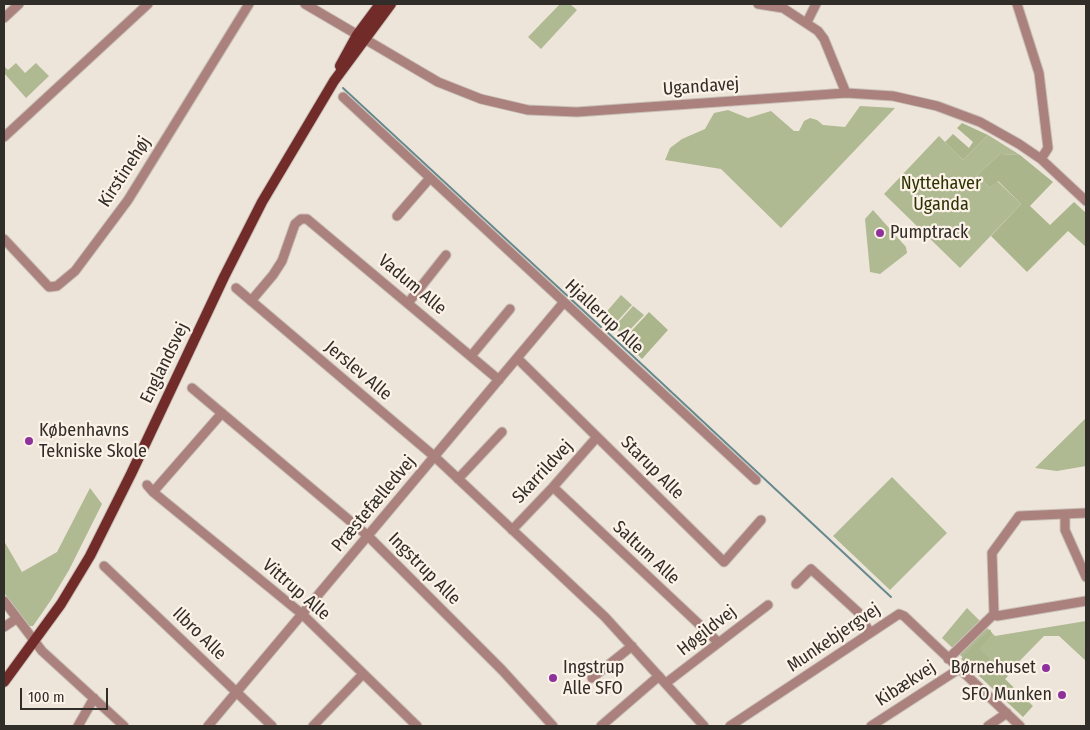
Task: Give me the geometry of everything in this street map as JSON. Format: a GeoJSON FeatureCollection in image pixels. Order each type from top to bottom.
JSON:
{"type":"FeatureCollection","features":[{"type":"Feature","properties":{"kind":"main road","name":"Englandsvej"},"geometry":{"type":"LineString","coordinates":[[4,682],[61,604],[90,556],[262,202],[380,4]]}},
{"type":"Feature","properties":{"kind":"main road","name":"Englandsvej"},"geometry":{"type":"LineString","coordinates":[[361,38],[391,4]]}},
{"type":"Feature","properties":{"kind":"street"},"geometry":{"type":"LineString","coordinates":[[4,18],[19,4]]}},
{"type":"Feature","properties":{"kind":"street"},"geometry":{"type":"LineString","coordinates":[[4,137],[148,4]]}},
{"type":"Feature","properties":{"kind":"street","name":"Kirstinehøj"},"geometry":{"type":"LineString","coordinates":[[4,238],[49,287],[57,286],[75,271],[128,200],[249,4]]}},
{"type":"Feature","properties":{"kind":"street"},"geometry":{"type":"LineString","coordinates":[[305,4],[361,38]]}},
{"type":"Feature","properties":{"kind":"street"},"geometry":{"type":"LineString","coordinates":[[758,4],[783,8],[818,31],[824,39],[846,93]]}},
{"type":"Feature","properties":{"kind":"street"},"geometry":{"type":"LineString","coordinates":[[807,22],[816,4]]}},
{"type":"Feature","properties":{"kind":"street"},"geometry":{"type":"LineString","coordinates":[[1017,4],[1039,73],[1048,148],[1041,159]]}},
{"type":"Feature","properties":{"kind":"street","name":"Ugandavej"},"geometry":{"type":"LineString","coordinates":[[361,38],[438,82],[460,92],[528,110],[577,112],[846,93],[893,96],[937,106],[963,115],[995,130],[1041,159],[1086,201]]}},
{"type":"Feature","properties":{"kind":"street","name":"Hjallerup Alle"},"geometry":{"type":"LineString","coordinates":[[343,98],[756,480]]}},
{"type":"Feature","properties":{"kind":"street"},"geometry":{"type":"LineString","coordinates":[[398,216],[430,178]]}},
{"type":"Feature","properties":{"kind":"street","name":"Vadum Alle"},"geometry":{"type":"LineString","coordinates":[[251,301],[282,261],[295,224],[301,219],[311,221],[499,380]]}},
{"type":"Feature","properties":{"kind":"street"},"geometry":{"type":"LineString","coordinates":[[408,303],[446,255]]}},
{"type":"Feature","properties":{"kind":"street","name":"Jerslev Alle"},"geometry":{"type":"LineString","coordinates":[[236,288],[435,457],[605,617],[704,726]]}},
{"type":"Feature","properties":{"kind":"street","name":"Præstefælledvej"},"geometry":{"type":"LineString","coordinates":[[208,726],[564,302]]}},
{"type":"Feature","properties":{"kind":"street"},"geometry":{"type":"LineString","coordinates":[[471,356],[510,309]]}},
{"type":"Feature","properties":{"kind":"street","name":"Starup Alle"},"geometry":{"type":"LineString","coordinates":[[517,358],[724,562],[761,520]]}},
{"type":"Feature","properties":{"kind":"street","name":"Ingstrup Alle"},"geometry":{"type":"LineString","coordinates":[[192,388],[368,536],[502,670],[553,726]]}},
{"type":"Feature","properties":{"kind":"street","name":"Vittrup Alle"},"geometry":{"type":"LineString","coordinates":[[222,413],[150,488],[302,614],[417,726]]}},
{"type":"Feature","properties":{"kind":"street"},"geometry":{"type":"LineString","coordinates":[[458,479],[502,432]]}},
{"type":"Feature","properties":{"kind":"street","name":"Skarrildvej"},"geometry":{"type":"LineString","coordinates":[[512,530],[597,437]]}},
{"type":"Feature","properties":{"kind":"street","name":"Saltum Alle"},"geometry":{"type":"LineString","coordinates":[[552,487],[718,642]]}},
{"type":"Feature","properties":{"kind":"street"},"geometry":{"type":"LineString","coordinates":[[948,659],[994,614],[992,552],[1020,516],[1086,513]]}},
{"type":"Feature","properties":{"kind":"street"},"geometry":{"type":"LineString","coordinates":[[1065,514],[1065,530],[1086,577]]}},
{"type":"Feature","properties":{"kind":"street","name":"Ilbro Alle"},"geometry":{"type":"LineString","coordinates":[[104,566],[272,726]]}},
{"type":"Feature","properties":{"kind":"street"},"geometry":{"type":"LineString","coordinates":[[796,584],[811,568],[858,612],[870,633]]}},
{"type":"Feature","properties":{"kind":"street"},"geometry":{"type":"LineString","coordinates":[[4,601],[42,651],[124,726]]}},
{"type":"Feature","properties":{"kind":"street"},"geometry":{"type":"LineString","coordinates":[[994,614],[997,616],[1086,601]]}},
{"type":"Feature","properties":{"kind":"street","name":"Høgildvej"},"geometry":{"type":"LineString","coordinates":[[666,684],[768,605]]}},
{"type":"Feature","properties":{"kind":"street","name":"Munkebjergvej"},"geometry":{"type":"LineString","coordinates":[[730,726],[898,614],[904,616],[1020,726]]}},
{"type":"Feature","properties":{"kind":"street"},"geometry":{"type":"LineString","coordinates":[[4,627],[16,619]]}},
{"type":"Feature","properties":{"kind":"street"},"geometry":{"type":"LineString","coordinates":[[592,678],[632,646]]}},
{"type":"Feature","properties":{"kind":"street","name":"Kibækvej"},"geometry":{"type":"LineString","coordinates":[[871,726],[959,669]]}},
{"type":"Feature","properties":{"kind":"street"},"geometry":{"type":"LineString","coordinates":[[313,726],[363,674]]}},
{"type":"Feature","properties":{"kind":"street"},"geometry":{"type":"LineString","coordinates":[[601,726],[659,676]]}},
{"type":"Feature","properties":{"kind":"street"},"geometry":{"type":"LineString","coordinates":[[78,726],[94,698]]}},
{"type":"Feature","properties":{"kind":"street"},"geometry":{"type":"LineString","coordinates":[[988,726],[1006,713]]}},
{"type":"Feature","properties":{"kind":"green space"},"geometry":{"type":"Polygon","coordinates":[[[560,4],[570,4],[577,10],[541,49],[528,37],[560,4]]]}},
{"type":"Feature","properties":{"kind":"green space"},"geometry":{"type":"Polygon","coordinates":[[[16,63],[25,73],[36,63],[49,76],[26,98],[4,73],[4,66],[8,70],[16,63]]]}},
{"type":"Feature","properties":{"kind":"green space"},"geometry":{"type":"Polygon","coordinates":[[[860,106],[895,108],[781,228],[721,169],[665,160],[670,148],[682,139],[705,129],[714,113],[728,110],[748,118],[771,111],[794,131],[799,131],[804,121],[810,118],[817,120],[823,125],[845,127],[860,106]]]}},
{"type":"Feature","properties":{"kind":"green space"},"geometry":{"type":"Polygon","coordinates":[[[962,123],[988,135],[963,160],[945,142],[953,134],[969,148],[973,142],[957,128],[962,123]]]}},
{"type":"Feature","properties":{"kind":"green space","name":"Nyttehaver Uganda"},"geometry":{"type":"Polygon","coordinates":[[[988,135],[1020,155],[1000,154],[977,175],[990,188],[997,181],[1021,204],[960,268],[884,194],[939,136],[963,160],[988,135]]]}},
{"type":"Feature","properties":{"kind":"green space"},"geometry":{"type":"Polygon","coordinates":[[[1000,154],[1020,155],[1053,182],[1030,206],[1050,225],[1074,202],[1086,213],[1086,247],[1068,231],[1027,272],[991,236],[1021,204],[998,181],[990,188],[977,175],[1000,154]]]}},
{"type":"Feature","properties":{"kind":"green space","name":"Pumptrack"},"geometry":{"type":"Polygon","coordinates":[[[873,210],[906,247],[907,253],[880,274],[870,272],[865,219],[873,210]]]}},
{"type":"Feature","properties":{"kind":"green space"},"geometry":{"type":"Polygon","coordinates":[[[621,295],[632,305],[613,326],[602,317],[621,295]]]}},
{"type":"Feature","properties":{"kind":"green space"},"geometry":{"type":"Polygon","coordinates":[[[633,306],[644,315],[624,336],[614,327],[633,306]]]}},
{"type":"Feature","properties":{"kind":"green space"},"geometry":{"type":"Polygon","coordinates":[[[649,312],[668,330],[642,359],[623,340],[649,312]]]}},
{"type":"Feature","properties":{"kind":"green space"},"geometry":{"type":"Polygon","coordinates":[[[1086,418],[1086,466],[1057,471],[1035,468],[1086,418]]]}},
{"type":"Feature","properties":{"kind":"green space"},"geometry":{"type":"Polygon","coordinates":[[[892,477],[947,533],[890,590],[833,536],[892,477]]]}},
{"type":"Feature","properties":{"kind":"green space"},"geometry":{"type":"Polygon","coordinates":[[[90,488],[102,504],[69,570],[51,600],[33,626],[27,626],[18,617],[4,592],[4,541],[22,572],[57,552],[90,488]]]}},
{"type":"Feature","properties":{"kind":"green space"},"geometry":{"type":"Polygon","coordinates":[[[967,608],[995,636],[1086,621],[1086,661],[1059,636],[1044,636],[994,687],[942,638],[967,608]]]}},
{"type":"Feature","properties":{"kind":"green space"},"geometry":{"type":"Polygon","coordinates":[[[990,629],[992,634],[979,649],[1008,676],[1005,679],[1033,706],[1023,717],[961,659],[990,629]]]}},
{"type":"Feature","properties":{"kind":"waterway"},"geometry":{"type":"LineString","coordinates":[[343,88],[601,327]]}},
{"type":"Feature","properties":{"kind":"waterway"},"geometry":{"type":"LineString","coordinates":[[605,330],[891,597]]}},
{"type":"Feature","properties":{"kind":"place","name":"Pumptrack"},"geometry":{"type":"Point","coordinates":[880,233]}},
{"type":"Feature","properties":{"kind":"place","name":"Københavns Tekniske Skole"},"geometry":{"type":"Point","coordinates":[29,441]}},
{"type":"Feature","properties":{"kind":"place","name":"Børnehuset"},"geometry":{"type":"Point","coordinates":[1046,668]}},
{"type":"Feature","properties":{"kind":"place","name":"Ingstrup Alle SFO"},"geometry":{"type":"Point","coordinates":[553,678]}},
{"type":"Feature","properties":{"kind":"place","name":"SFO Munken"},"geometry":{"type":"Point","coordinates":[1062,695]}}]}
